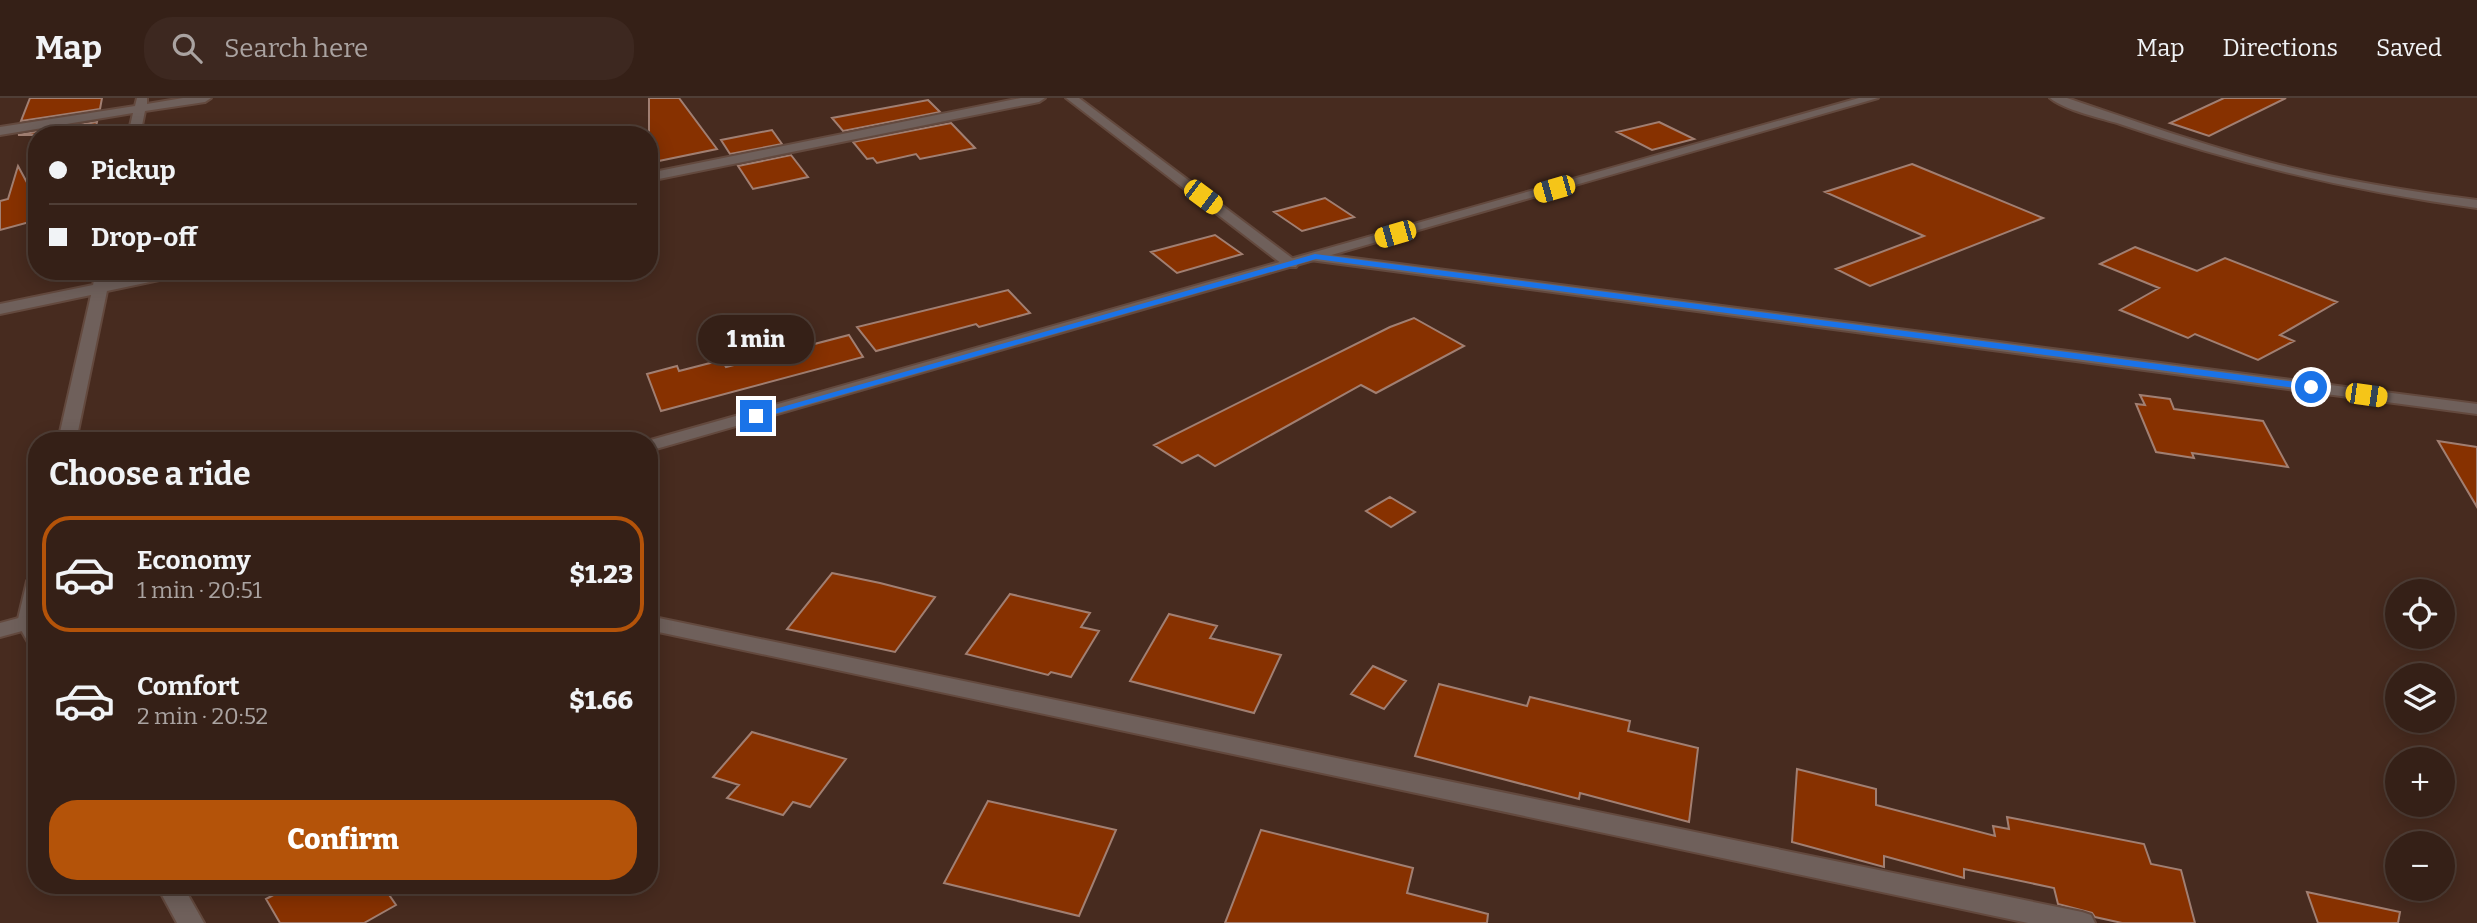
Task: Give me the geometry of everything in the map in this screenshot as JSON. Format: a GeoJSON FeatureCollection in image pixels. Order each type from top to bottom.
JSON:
{"type":"FeatureCollection","features":[{"type":"Feature","properties":{"kind":"street"},"geometry":{"type":"LineString","coordinates":[[0,131],[141,103],[205,98]]}},
{"type":"Feature","properties":{"kind":"street"},"geometry":{"type":"LineString","coordinates":[[658,175],[1039,98]]}},
{"type":"Feature","properties":{"kind":"street"},"geometry":{"type":"LineString","coordinates":[[1072,98],[1291,264]]}},
{"type":"Feature","properties":{"kind":"street"},"geometry":{"type":"LineString","coordinates":[[658,443],[1872,98]]}},
{"type":"Feature","properties":{"kind":"street"},"geometry":{"type":"LineString","coordinates":[[2056,98],[2202,148],[2292,172],[2373,189],[2477,205]]}},
{"type":"Feature","properties":{"kind":"street"},"geometry":{"type":"LineString","coordinates":[[136,126],[141,103]]}},
{"type":"Feature","properties":{"kind":"street"},"geometry":{"type":"LineString","coordinates":[[1315,257],[2477,409]]}},
{"type":"Feature","properties":{"kind":"street"},"geometry":{"type":"LineString","coordinates":[[69,432],[102,280]]}},
{"type":"Feature","properties":{"kind":"street"},"geometry":{"type":"LineString","coordinates":[[0,309],[142,280]]}},
{"type":"Feature","properties":{"kind":"street"},"geometry":{"type":"LineString","coordinates":[[658,624],[2082,923]]}},
{"type":"Feature","properties":{"kind":"street"},"geometry":{"type":"LineString","coordinates":[[0,631],[28,628]]}},
{"type":"Feature","properties":{"kind":"street"},"geometry":{"type":"LineString","coordinates":[[175,894],[191,923]]}},
{"type":"Feature","properties":{"kind":"building"},"geometry":{"type":"Polygon","coordinates":[[[30,98],[102,98],[100,109],[21,121],[30,98]]]}},
{"type":"Feature","properties":{"kind":"building"},"geometry":{"type":"Polygon","coordinates":[[[649,98],[679,98],[717,149],[658,161],[658,126],[649,126],[649,98]]]}},
{"type":"Feature","properties":{"kind":"building"},"geometry":{"type":"Polygon","coordinates":[[[2224,98],[2286,98],[2209,136],[2170,123],[2224,98]]]}},
{"type":"Feature","properties":{"kind":"building"},"geometry":{"type":"Polygon","coordinates":[[[928,100],[940,112],[843,131],[832,118],[928,100]]]}},
{"type":"Feature","properties":{"kind":"building"},"geometry":{"type":"Polygon","coordinates":[[[97,122],[96,126],[73,126],[97,122]]]}},
{"type":"Feature","properties":{"kind":"building"},"geometry":{"type":"Polygon","coordinates":[[[1659,122],[1694,139],[1652,150],[1617,132],[1659,122]]]}},
{"type":"Feature","properties":{"kind":"building"},"geometry":{"type":"Polygon","coordinates":[[[951,123],[975,148],[920,159],[916,154],[877,163],[873,158],[867,159],[853,142],[951,123]]]}},
{"type":"Feature","properties":{"kind":"building"},"geometry":{"type":"Polygon","coordinates":[[[772,130],[782,144],[730,154],[721,140],[772,130]]]}},
{"type":"Feature","properties":{"kind":"building"},"geometry":{"type":"Polygon","coordinates":[[[791,155],[808,177],[753,189],[738,166],[791,155]]]}},
{"type":"Feature","properties":{"kind":"building"},"geometry":{"type":"Polygon","coordinates":[[[1912,164],[2043,218],[1870,286],[1836,269],[1924,236],[1825,192],[1912,164]]]}},
{"type":"Feature","properties":{"kind":"building"},"geometry":{"type":"Polygon","coordinates":[[[18,166],[28,184],[28,222],[0,230],[0,201],[8,199],[18,166]]]}},
{"type":"Feature","properties":{"kind":"building"},"geometry":{"type":"Polygon","coordinates":[[[1325,198],[1354,217],[1302,231],[1274,212],[1325,198]]]}},
{"type":"Feature","properties":{"kind":"building"},"geometry":{"type":"Polygon","coordinates":[[[1215,235],[1242,254],[1177,273],[1151,252],[1215,235]]]}},
{"type":"Feature","properties":{"kind":"building"},"geometry":{"type":"Polygon","coordinates":[[[2135,247],[2197,271],[2225,258],[2337,302],[2280,335],[2294,341],[2258,360],[2195,334],[2188,338],[2120,310],[2159,288],[2100,264],[2135,247]]]}},
{"type":"Feature","properties":{"kind":"building"},"geometry":{"type":"Polygon","coordinates":[[[1008,290],[1030,313],[979,327],[976,324],[876,351],[857,327],[1008,290]]]}},
{"type":"Feature","properties":{"kind":"building"},"geometry":{"type":"Polygon","coordinates":[[[1414,318],[1464,346],[1376,393],[1361,385],[1215,466],[1198,455],[1182,463],[1154,445],[1390,327],[1414,318]]]}},
{"type":"Feature","properties":{"kind":"building"},"geometry":{"type":"Polygon","coordinates":[[[849,335],[863,357],[661,411],[647,374],[677,366],[679,371],[722,360],[726,367],[849,335]]]}},
{"type":"Feature","properties":{"kind":"building"},"geometry":{"type":"Polygon","coordinates":[[[2140,395],[2170,399],[2174,409],[2263,421],[2288,467],[2192,453],[2194,458],[2156,452],[2136,404],[2145,405],[2140,395]]]}},
{"type":"Feature","properties":{"kind":"building"},"geometry":{"type":"Polygon","coordinates":[[[2438,441],[2477,447],[2477,507],[2438,441]]]}},
{"type":"Feature","properties":{"kind":"building"},"geometry":{"type":"Polygon","coordinates":[[[1390,497],[1415,512],[1391,527],[1366,511],[1390,497]]]}},
{"type":"Feature","properties":{"kind":"building"},"geometry":{"type":"Polygon","coordinates":[[[832,573],[935,597],[895,652],[787,629],[832,573]]]}},
{"type":"Feature","properties":{"kind":"building"},"geometry":{"type":"Polygon","coordinates":[[[1010,594],[1090,613],[1081,627],[1099,631],[1071,677],[1051,672],[1048,675],[966,654],[1010,594]]]}},
{"type":"Feature","properties":{"kind":"building"},"geometry":{"type":"Polygon","coordinates":[[[1169,614],[1217,626],[1210,638],[1281,655],[1254,713],[1130,681],[1169,614]]]}},
{"type":"Feature","properties":{"kind":"building"},"geometry":{"type":"Polygon","coordinates":[[[1373,666],[1406,681],[1384,709],[1351,694],[1373,666]]]}},
{"type":"Feature","properties":{"kind":"building"},"geometry":{"type":"Polygon","coordinates":[[[1439,684],[1527,706],[1530,697],[1630,721],[1628,731],[1698,748],[1689,822],[1580,793],[1579,799],[1415,756],[1439,684]]]}},
{"type":"Feature","properties":{"kind":"building"},"geometry":{"type":"Polygon","coordinates":[[[752,732],[846,759],[810,807],[793,802],[783,815],[727,798],[739,785],[713,777],[752,732]]]}},
{"type":"Feature","properties":{"kind":"building"},"geometry":{"type":"Polygon","coordinates":[[[1797,769],[1876,789],[1876,805],[1995,836],[1993,826],[2009,829],[2007,817],[2144,844],[2151,864],[2181,870],[2195,923],[2122,923],[2058,904],[2054,888],[1964,869],[1964,878],[1884,856],[1884,867],[1792,842],[1797,769]]]}},
{"type":"Feature","properties":{"kind":"building"},"geometry":{"type":"Polygon","coordinates":[[[988,801],[1116,830],[1079,916],[944,883],[988,801]]]}},
{"type":"Feature","properties":{"kind":"building"},"geometry":{"type":"Polygon","coordinates":[[[1261,830],[1413,868],[1407,893],[1488,914],[1487,923],[1225,923],[1261,830]]]}},
{"type":"Feature","properties":{"kind":"building"},"geometry":{"type":"Polygon","coordinates":[[[2307,892],[2400,912],[2398,923],[2318,923],[2307,892]]]}},
{"type":"Feature","properties":{"kind":"building"},"geometry":{"type":"Polygon","coordinates":[[[275,894],[388,894],[396,905],[364,923],[280,923],[266,899],[275,894]]]}},
{"type":"Feature","properties":{"kind":"route"},"geometry":{"type":"LineString","coordinates":[[756,416],[1315,257],[2311,387]]}}]}
